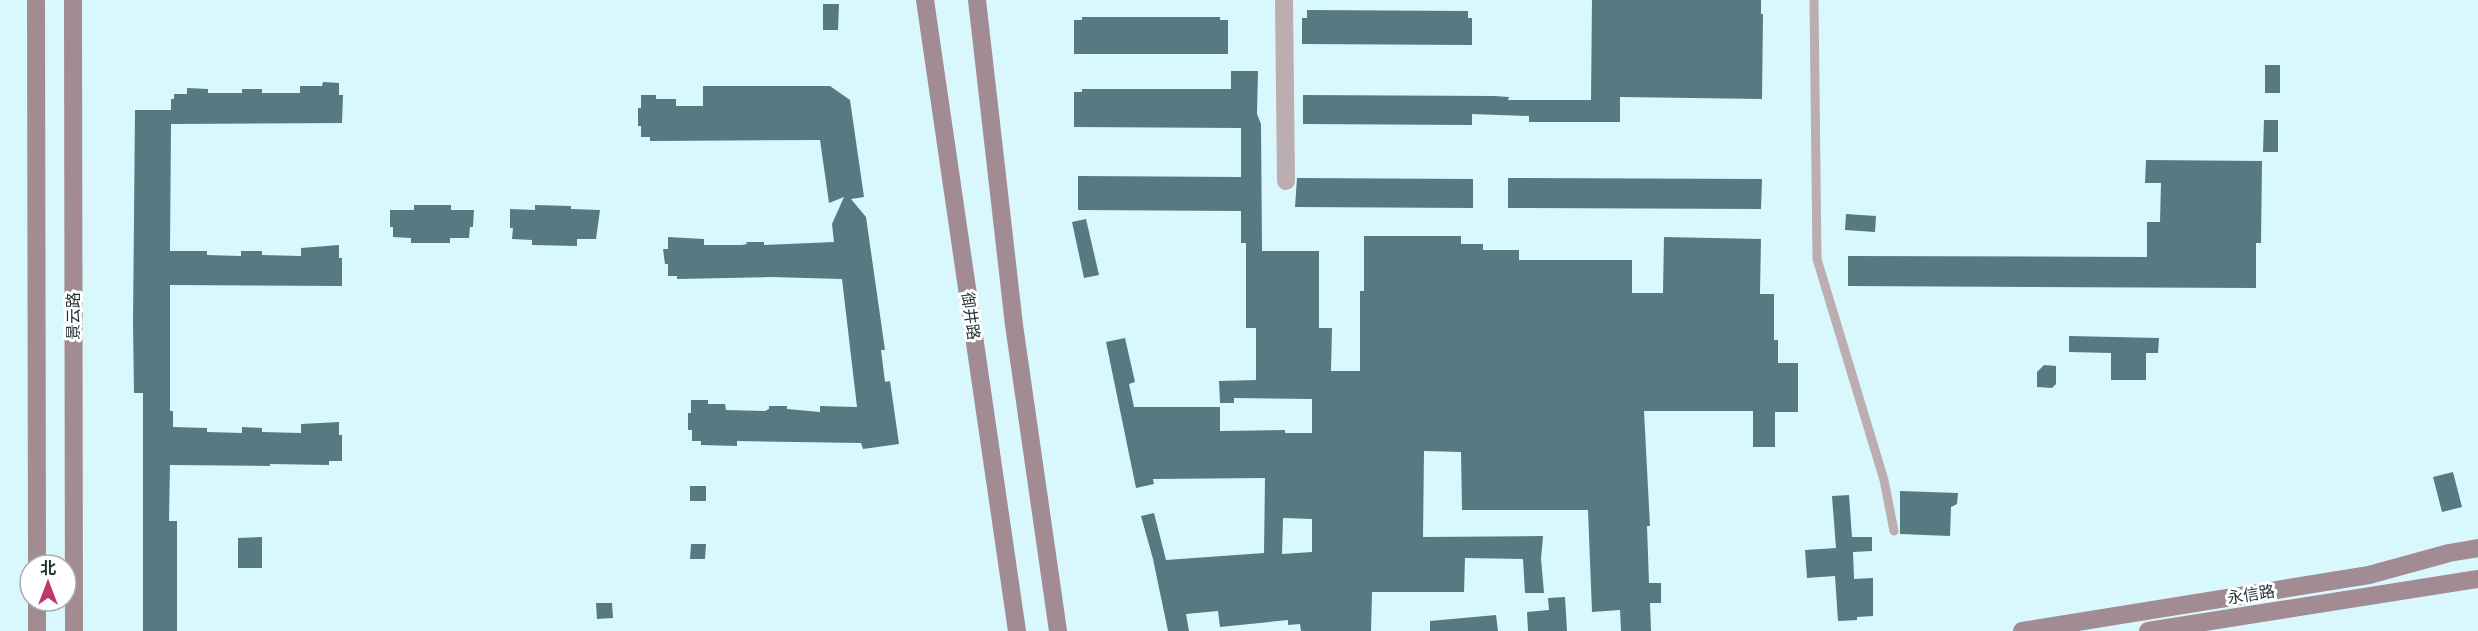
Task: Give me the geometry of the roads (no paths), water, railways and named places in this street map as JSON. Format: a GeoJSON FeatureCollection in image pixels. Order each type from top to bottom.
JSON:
{"type":"FeatureCollection","features":[{"type":"Feature","properties":{"kind":"street"},"geometry":{"type":"LineString","coordinates":[[36,0],[37,553]]}},
{"type":"Feature","properties":{"kind":"street","name":"景云路"},"geometry":{"type":"LineString","coordinates":[[73,0],[74,631]]}},
{"type":"Feature","properties":{"kind":"street","name":"御井路"},"geometry":{"type":"LineString","coordinates":[[925,0],[1017,631]]}},
{"type":"Feature","properties":{"kind":"street"},"geometry":{"type":"LineString","coordinates":[[977,0],[1014,325],[1058,631]]}},
{"type":"Feature","properties":{"kind":"street"},"geometry":{"type":"LineString","coordinates":[[1284,0],[1286,181]]}},
{"type":"Feature","properties":{"kind":"street","name":"永信路"},"geometry":{"type":"LineString","coordinates":[[2022,631],[2369,575],[2449,553],[2478,548]]}},
{"type":"Feature","properties":{"kind":"street","name":"永信路"},"geometry":{"type":"LineString","coordinates":[[2148,631],[2478,579]]}},
{"type":"Feature","properties":{"kind":"street"},"geometry":{"type":"LineString","coordinates":[[37,613],[37,631]]}},
{"type":"Feature","properties":{"kind":"lane"},"geometry":{"type":"LineString","coordinates":[[1814,0],[1817,259],[1884,480],[1894,531]]}}]}
